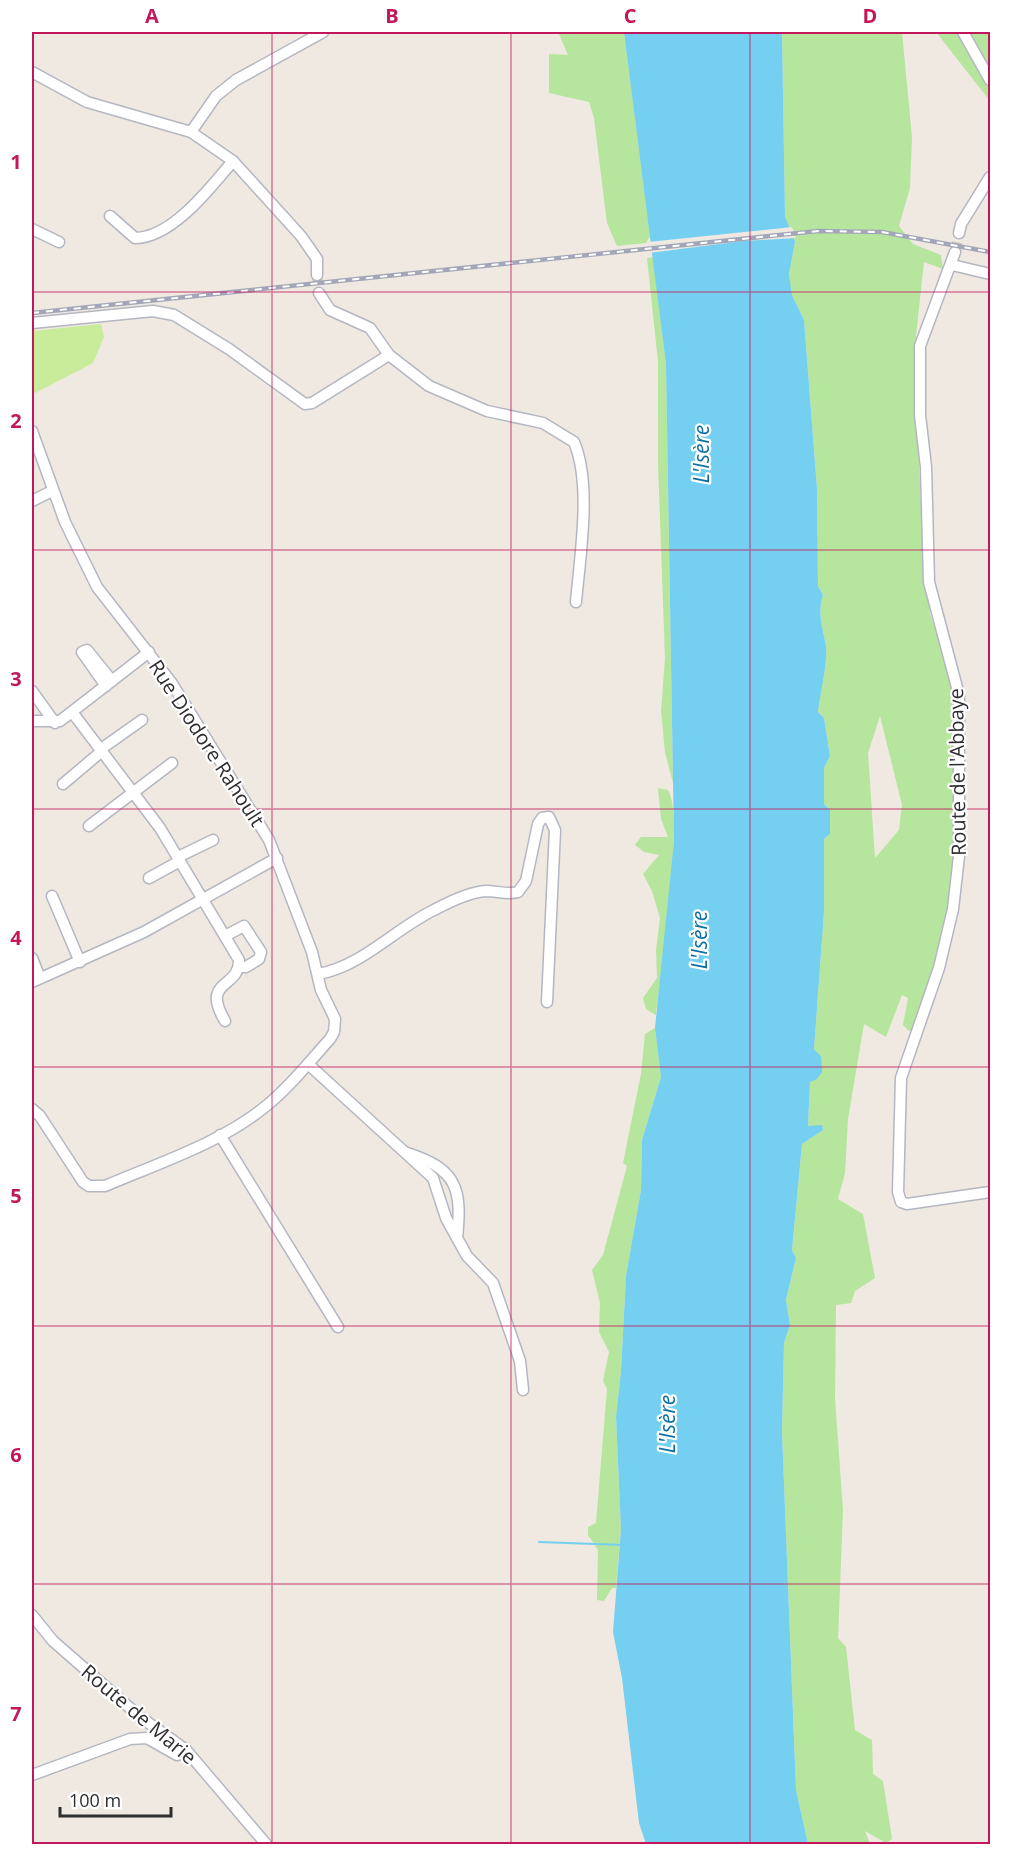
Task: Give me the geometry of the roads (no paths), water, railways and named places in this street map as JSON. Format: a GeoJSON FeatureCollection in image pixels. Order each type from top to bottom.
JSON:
{"type":"FeatureCollection","features":[{"type":"Feature","properties":{"kind":"street"},"geometry":{"type":"LineString","coordinates":[[191,132],[216,96],[236,80],[323,32]]}},
{"type":"Feature","properties":{"kind":"street"},"geometry":{"type":"LineString","coordinates":[[963,32],[990,80]]}},
{"type":"Feature","properties":{"kind":"street"},"geometry":{"type":"LineString","coordinates":[[32,72],[86,101],[191,132],[232,161],[301,236],[317,259],[317,275]]}},
{"type":"Feature","properties":{"kind":"street"},"geometry":{"type":"LineString","coordinates":[[110,216],[135,238],[142,238],[178,220],[198,202],[232,161]]}},
{"type":"Feature","properties":{"kind":"street"},"geometry":{"type":"LineString","coordinates":[[959,233],[961,224],[990,177]]}},
{"type":"Feature","properties":{"kind":"street"},"geometry":{"type":"LineString","coordinates":[[32,229],[59,242]]}},
{"type":"Feature","properties":{"kind":"street","name":"Route de l'Abbaye"},"geometry":{"type":"LineString","coordinates":[[955,252],[920,346],[920,415],[926,466],[929,582],[958,695],[959,856],[952,909],[939,968],[901,1078],[898,1192],[901,1202],[907,1204],[990,1192]]}},
{"type":"Feature","properties":{"kind":"street"},"geometry":{"type":"LineString","coordinates":[[952,265],[990,274]]}},
{"type":"Feature","properties":{"kind":"street"},"geometry":{"type":"LineString","coordinates":[[319,293],[330,310],[370,328],[389,354],[419,380],[487,411],[543,423],[574,442],[581,465],[582,500],[576,602]]}},
{"type":"Feature","properties":{"kind":"street"},"geometry":{"type":"LineString","coordinates":[[32,323],[153,311],[174,315],[229,350],[305,404],[312,403],[389,354]]}},
{"type":"Feature","properties":{"kind":"street","name":"Rue Diodore Rahoult"},"geometry":{"type":"LineString","coordinates":[[32,431],[52,491],[97,587],[149,652],[204,732],[277,858],[318,974],[324,998],[335,1019],[334,1032],[308,1064]]}},
{"type":"Feature","properties":{"kind":"street"},"geometry":{"type":"LineString","coordinates":[[32,501],[52,491]]}},
{"type":"Feature","properties":{"kind":"street"},"geometry":{"type":"LineString","coordinates":[[32,721],[55,723],[149,652]]}},
{"type":"Feature","properties":{"kind":"street"},"geometry":{"type":"LineString","coordinates":[[32,691],[55,723]]}},
{"type":"Feature","properties":{"kind":"street"},"geometry":{"type":"LineString","coordinates":[[72,712],[134,792],[179,859],[239,960],[239,967],[217,994],[216,1001],[225,1020]]}},
{"type":"Feature","properties":{"kind":"street"},"geometry":{"type":"LineString","coordinates":[[63,784],[102,750],[142,720]]}},
{"type":"Feature","properties":{"kind":"street"},"geometry":{"type":"LineString","coordinates":[[89,826],[172,763]]}},
{"type":"Feature","properties":{"kind":"street"},"geometry":{"type":"LineString","coordinates":[[318,974],[347,964],[441,906],[482,891],[518,892],[526,881],[538,824],[542,818],[549,817],[555,830],[547,1002]]}},
{"type":"Feature","properties":{"kind":"street"},"geometry":{"type":"LineString","coordinates":[[149,878],[213,840]]}},
{"type":"Feature","properties":{"kind":"street"},"geometry":{"type":"LineString","coordinates":[[32,958],[36,980],[144,932],[277,858]]}},
{"type":"Feature","properties":{"kind":"street"},"geometry":{"type":"LineString","coordinates":[[52,896],[80,962]]}},
{"type":"Feature","properties":{"kind":"street"},"geometry":{"type":"LineString","coordinates":[[225,936],[244,926],[261,952],[259,958],[246,967],[239,967]]}},
{"type":"Feature","properties":{"kind":"street"},"geometry":{"type":"LineString","coordinates":[[32,1109],[40,1116],[78,1175],[89,1186],[96,1187],[220,1135],[264,1108],[308,1064],[433,1178],[446,1218],[457,1239],[467,1256],[493,1283],[508,1334],[520,1361],[524,1390]]}},
{"type":"Feature","properties":{"kind":"street"},"geometry":{"type":"LineString","coordinates":[[220,1135],[339,1327]]}},
{"type":"Feature","properties":{"kind":"street"},"geometry":{"type":"LineString","coordinates":[[402,1151],[420,1157],[444,1170],[458,1191],[457,1239]]}},
{"type":"Feature","properties":{"kind":"street","name":"Route de Marie"},"geometry":{"type":"LineString","coordinates":[[32,1615],[53,1641],[131,1709],[186,1750],[266,1845]]}},
{"type":"Feature","properties":{"kind":"street"},"geometry":{"type":"LineString","coordinates":[[32,1775],[130,1740],[147,1738],[177,1755],[186,1750]]}},
{"type":"Feature","properties":{"kind":"water","name":"L'Isère"},"geometry":{"type":"Polygon","coordinates":[[[624,32],[782,32],[785,216],[795,242],[789,274],[792,295],[804,320],[817,489],[818,586],[823,595],[821,615],[826,646],[825,670],[818,712],[824,718],[830,756],[824,768],[824,804],[830,810],[830,834],[824,839],[824,912],[814,1049],[821,1056],[822,1072],[817,1079],[810,1082],[808,1126],[822,1125],[823,1130],[802,1144],[792,1250],[796,1258],[786,1300],[790,1325],[784,1343],[782,1432],[796,1790],[808,1844],[646,1844],[639,1823],[622,1678],[613,1632],[621,1529],[616,1417],[626,1276],[641,1190],[642,1140],[661,1077],[655,1028],[674,841],[666,364],[624,32]]]}},
{"type":"Feature","properties":{"kind":"waterway"},"geometry":{"type":"LineString","coordinates":[[539,1542],[623,1545]]}},
{"type":"Feature","properties":{"kind":"tunnel"},"geometry":{"type":"LineString","coordinates":[[955,252],[959,233]]}},
{"type":"Feature","properties":{"kind":"tunnel"},"geometry":{"type":"LineString","coordinates":[[317,275],[319,293]]}},
{"type":"Feature","properties":{"kind":"railway"},"geometry":{"type":"LineString","coordinates":[[32,313],[818,231],[882,232],[990,252]]}}]}
